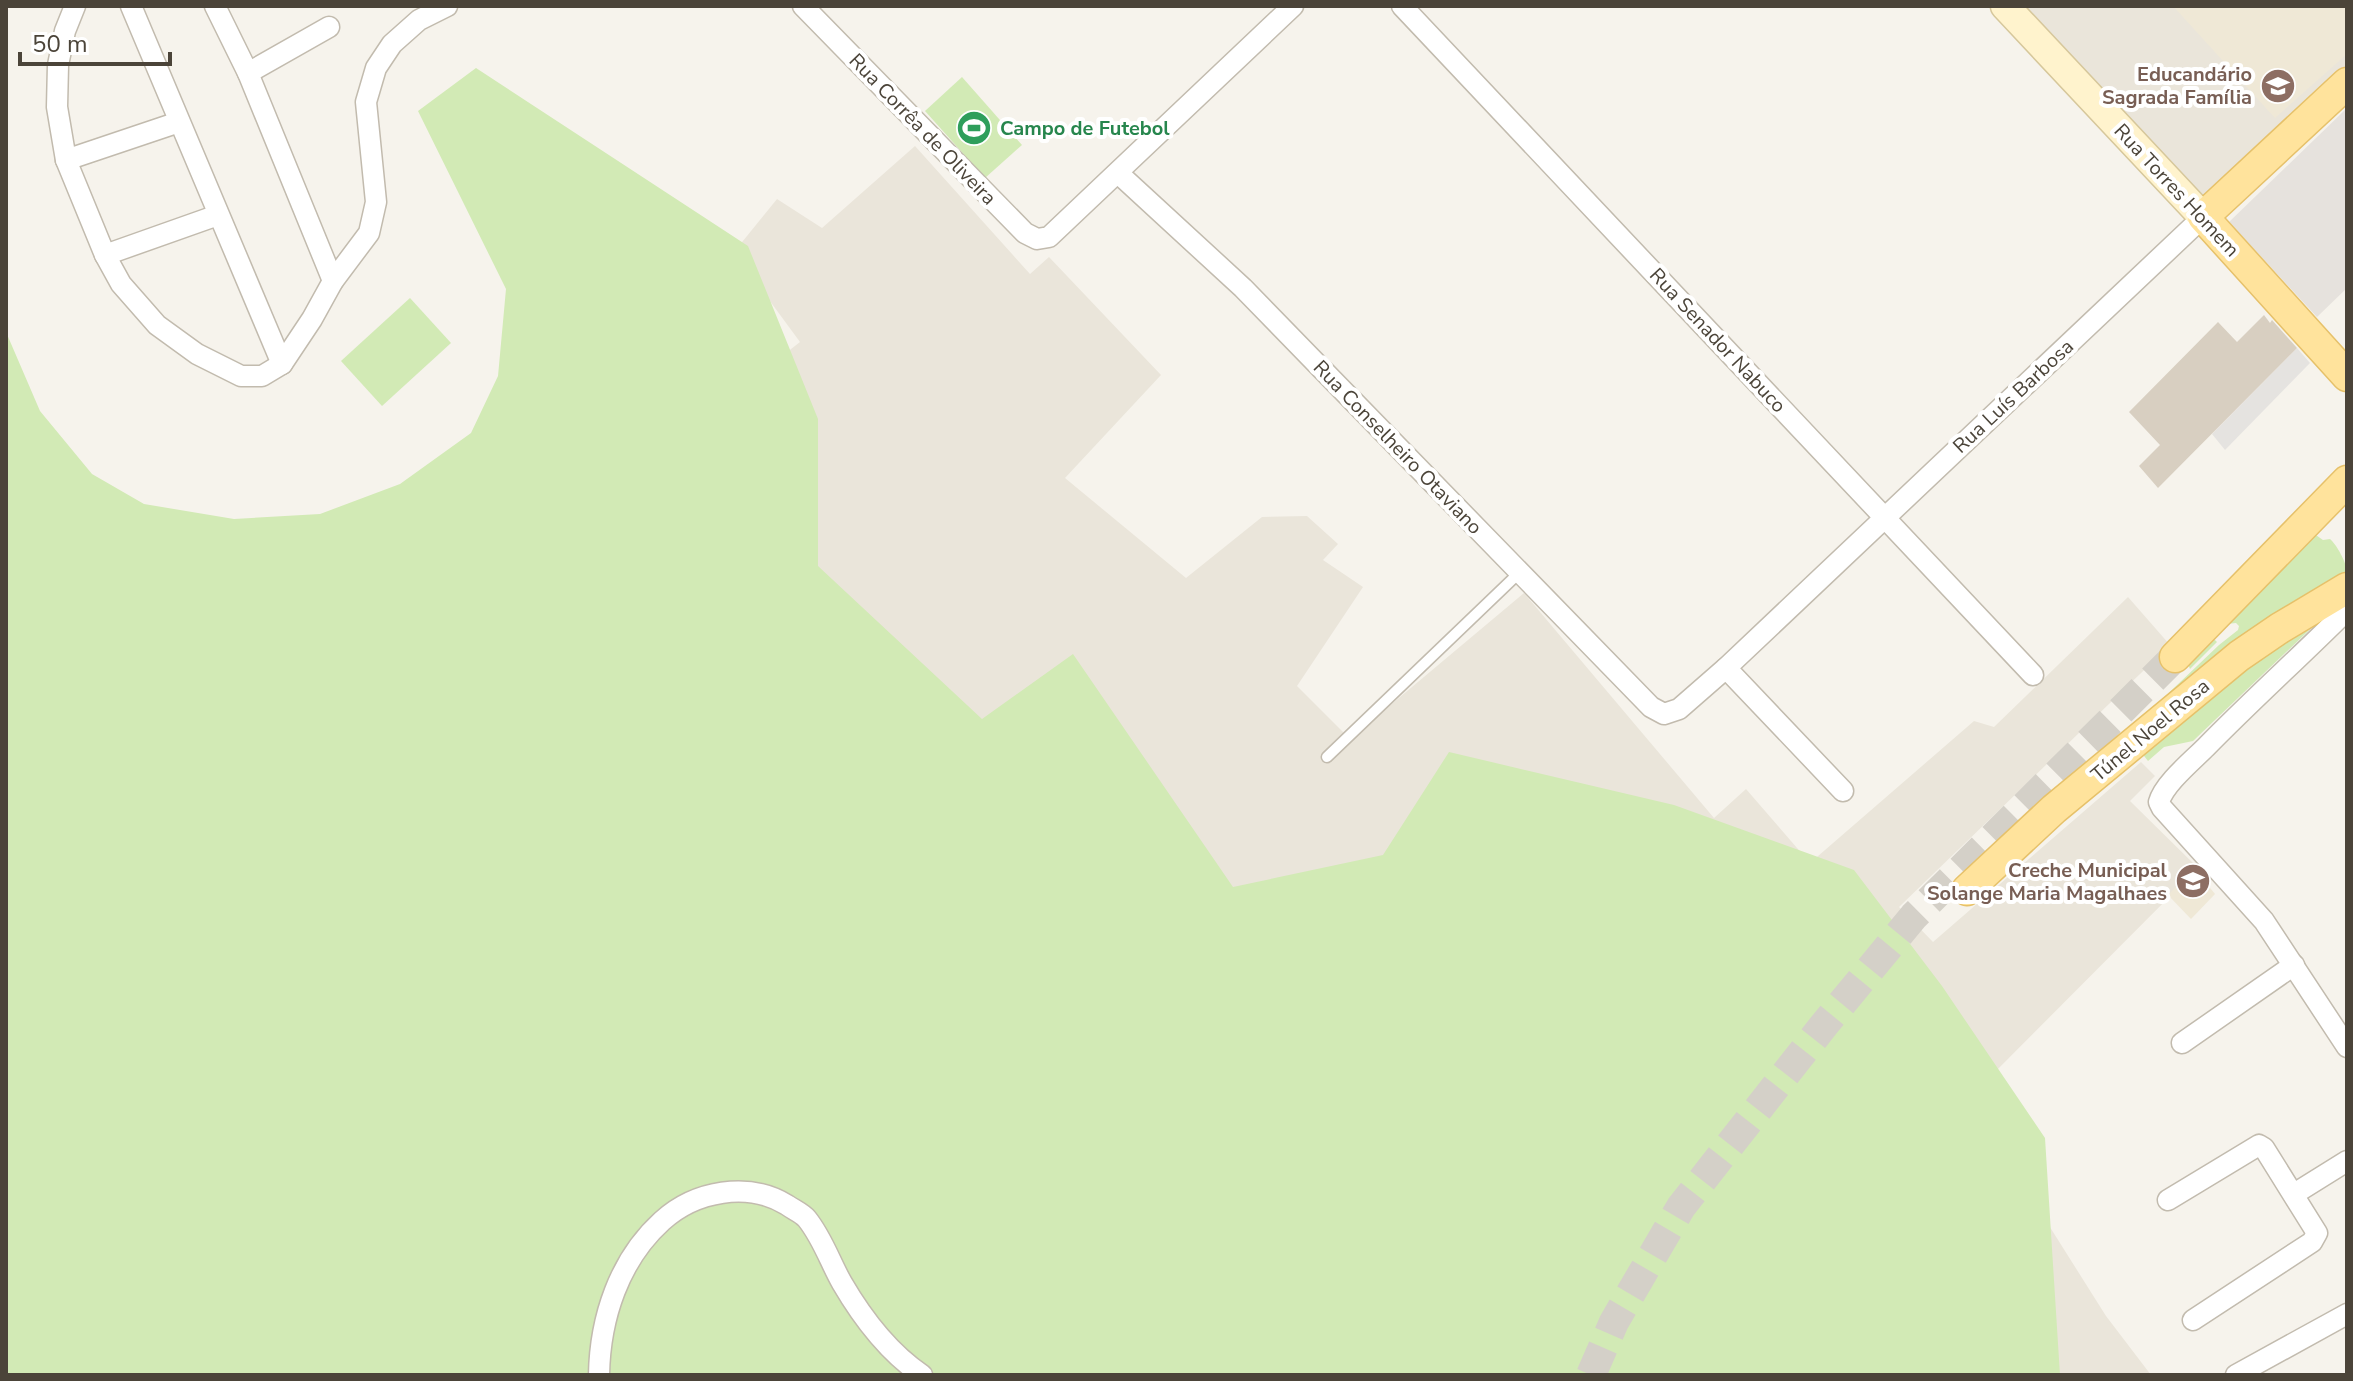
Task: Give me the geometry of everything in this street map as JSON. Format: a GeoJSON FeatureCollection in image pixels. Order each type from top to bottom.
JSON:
{"type":"FeatureCollection","features":[{"type":"Feature","properties":{"kind":"main road","name":"Rua Luís Barbosa"},"geometry":{"type":"LineString","coordinates":[[2203,217],[2347,83]]}},
{"type":"Feature","properties":{"kind":"main road","name":"Rua Torres Homem"},"geometry":{"type":"LineString","coordinates":[[2203,217],[2347,376]]}},
{"type":"Feature","properties":{"kind":"main road","name":"Túnel Noel Rosa"},"geometry":{"type":"LineString","coordinates":[[2175,657],[2347,481]]}},
{"type":"Feature","properties":{"kind":"main road","name":"Túnel Noel Rosa"},"geometry":{"type":"LineString","coordinates":[[1967,890],[2054,809],[2239,656],[2347,588]]}},
{"type":"Feature","properties":{"kind":"street"},"geometry":{"type":"LineString","coordinates":[[75,6],[65,31],[58,65],[57,107],[66,160],[105,255],[121,284],[157,325],[197,354],[241,376],[262,376],[282,364],[333,281],[369,233],[376,202],[366,102],[376,68],[392,44],[419,20],[447,6]]}},
{"type":"Feature","properties":{"kind":"street"},"geometry":{"type":"LineString","coordinates":[[131,6],[282,364]]}},
{"type":"Feature","properties":{"kind":"street"},"geometry":{"type":"LineString","coordinates":[[215,6],[248,73],[333,281]]}},
{"type":"Feature","properties":{"kind":"street","name":"Rua Corrêa de Oliveira"},"geometry":{"type":"LineString","coordinates":[[803,6],[1025,233],[1037,239],[1049,237],[1118,173]]}},
{"type":"Feature","properties":{"kind":"street"},"geometry":{"type":"LineString","coordinates":[[1118,173],[1293,6]]}},
{"type":"Feature","properties":{"kind":"street","name":"Rua Senador Nabuco"},"geometry":{"type":"LineString","coordinates":[[1402,6],[2033,675]]}},
{"type":"Feature","properties":{"kind":"street","name":"Rua Torres Homem"},"geometry":{"type":"LineString","coordinates":[[2005,6],[2203,217]]}},
{"type":"Feature","properties":{"kind":"street"},"geometry":{"type":"LineString","coordinates":[[248,73],[329,27]]}},
{"type":"Feature","properties":{"kind":"street"},"geometry":{"type":"LineString","coordinates":[[66,160],[179,122]]}},
{"type":"Feature","properties":{"kind":"street","name":"Rua Conselheiro Otaviano"},"geometry":{"type":"LineString","coordinates":[[1118,173],[1243,288],[1651,707],[1664,714],[1679,709]]}},
{"type":"Feature","properties":{"kind":"street"},"geometry":{"type":"LineString","coordinates":[[105,255],[218,215]]}},
{"type":"Feature","properties":{"kind":"street","name":"Rua Luís Barbosa"},"geometry":{"type":"LineString","coordinates":[[1679,709],[2203,217]]}},
{"type":"Feature","properties":{"kind":"street"},"geometry":{"type":"LineString","coordinates":[[2347,610],[2266,685],[2188,764],[2160,798],[2162,808],[2264,921],[2347,1047]]}},
{"type":"Feature","properties":{"kind":"street"},"geometry":{"type":"LineString","coordinates":[[1726,668],[1843,791]]}},
{"type":"Feature","properties":{"kind":"street"},"geometry":{"type":"LineString","coordinates":[[2182,1043],[2294,965]]}},
{"type":"Feature","properties":{"kind":"street"},"geometry":{"type":"LineString","coordinates":[[2168,1200],[2259,1145],[2264,1148],[2317,1233],[2312,1242],[2193,1320]]}},
{"type":"Feature","properties":{"kind":"street"},"geometry":{"type":"LineString","coordinates":[[2294,1194],[2347,1161]]}},
{"type":"Feature","properties":{"kind":"street"},"geometry":{"type":"LineString","coordinates":[[599,1375],[600,1349],[608,1307],[625,1267],[647,1235],[668,1216],[687,1203],[724,1192],[753,1193],[778,1199],[805,1216],[825,1245],[841,1282],[871,1328],[904,1362],[922,1375]]}},
{"type":"Feature","properties":{"kind":"street"},"geometry":{"type":"LineString","coordinates":[[2236,1375],[2347,1314]]}},
{"type":"Feature","properties":{"kind":"lane"},"geometry":{"type":"LineString","coordinates":[[1327,757],[1520,572]]}},
{"type":"Feature","properties":{"kind":"shaded area"},"geometry":{"type":"Polygon","coordinates":[[[2020,6],[2347,6],[2347,70],[2205,205],[2020,6]]]}},
{"type":"Feature","properties":{"kind":"shaded area","name":"Educandário Sagrada Família"},"geometry":{"type":"Polygon","coordinates":[[[2173,6],[2347,6],[2347,54],[2275,118],[2173,6]]]}},
{"type":"Feature","properties":{"kind":"shaded area"},"geometry":{"type":"Polygon","coordinates":[[[2347,108],[2347,288],[2317,317],[2229,222],[2347,108]]]}},
{"type":"Feature","properties":{"kind":"shaded area"},"geometry":{"type":"Polygon","coordinates":[[[915,146],[1030,274],[1049,257],[1161,375],[1065,478],[1186,578],[1262,517],[1307,516],[1338,544],[1323,560],[1363,587],[1297,686],[1350,739],[1524,593],[1714,818],[1746,789],[1810,863],[1974,721],[1994,727],[2128,597],[2170,645],[1899,907],[1933,942],[2141,762],[2155,776],[2130,801],[2198,868],[1985,1082],[2036,1205],[2106,1316],[2151,1375],[1043,1375],[741,388],[800,342],[734,252],[777,199],[822,228],[915,146]]]}},
{"type":"Feature","properties":{"kind":"shaded area"},"geometry":{"type":"Polygon","coordinates":[[[2297,348],[2310,363],[2225,450],[2212,434],[2297,348]]]}},
{"type":"Feature","properties":{"kind":"shaded area","name":"Creche Municipal Solange Maria Magalhaes"},"geometry":{"type":"Polygon","coordinates":[[[2194,868],[2215,894],[2191,919],[2168,895],[2194,868]]]}},
{"type":"Feature","properties":{"kind":"green space"},"geometry":{"type":"Polygon","coordinates":[[[476,68],[748,246],[818,419],[818,566],[982,719],[1073,654],[1233,887],[1383,855],[1449,752],[1674,805],[1854,870],[1942,986],[2045,1138],[2060,1375],[6,1375],[6,332],[40,411],[92,474],[144,504],[234,519],[320,514],[400,484],[471,433],[498,376],[506,289],[418,111],[476,68]]]}},
{"type":"Feature","properties":{"kind":"green space","name":"Campo de Futebol"},"geometry":{"type":"Polygon","coordinates":[[[962,77],[1022,145],[985,178],[925,111],[962,77]]]}},
{"type":"Feature","properties":{"kind":"green space"},"geometry":{"type":"Polygon","coordinates":[[[410,298],[451,343],[382,406],[341,361],[410,298]]]}},
{"type":"Feature","properties":{"kind":"green space"},"geometry":{"type":"Polygon","coordinates":[[[2310,531],[2323,540],[2333,542],[2347,571],[2273,617],[2132,728],[2238,630],[2236,623],[2227,624],[2214,639],[2217,642],[2190,669],[2186,659],[2310,531]]]}},
{"type":"Feature","properties":{"kind":"green space"},"geometry":{"type":"Polygon","coordinates":[[[2327,613],[2193,741],[2164,747],[2148,761],[2141,752],[2260,653],[2327,613]]]}},
{"type":"Feature","properties":{"kind":"building"},"geometry":{"type":"Polygon","coordinates":[[[2264,315],[2297,348],[2158,488],[2139,466],[2160,445],[2129,412],[2218,322],[2237,342],[2264,315]]]}},
{"type":"Feature","properties":{"kind":"tunnel"},"geometry":{"type":"LineString","coordinates":[[1591,1375],[1614,1322],[1681,1207],[1824,1025],[1914,916],[2175,657]]}},
{"type":"Feature","properties":{"kind":"place","name":"Educandário Sagrada Família"},"geometry":{"type":"Point","coordinates":[2278,86]}},
{"type":"Feature","properties":{"kind":"place","name":"Campo de Futebol"},"geometry":{"type":"Point","coordinates":[974,128]}},
{"type":"Feature","properties":{"kind":"place","name":"Creche Municipal Solange Maria Magalhaes"},"geometry":{"type":"Point","coordinates":[2193,881]}}]}
